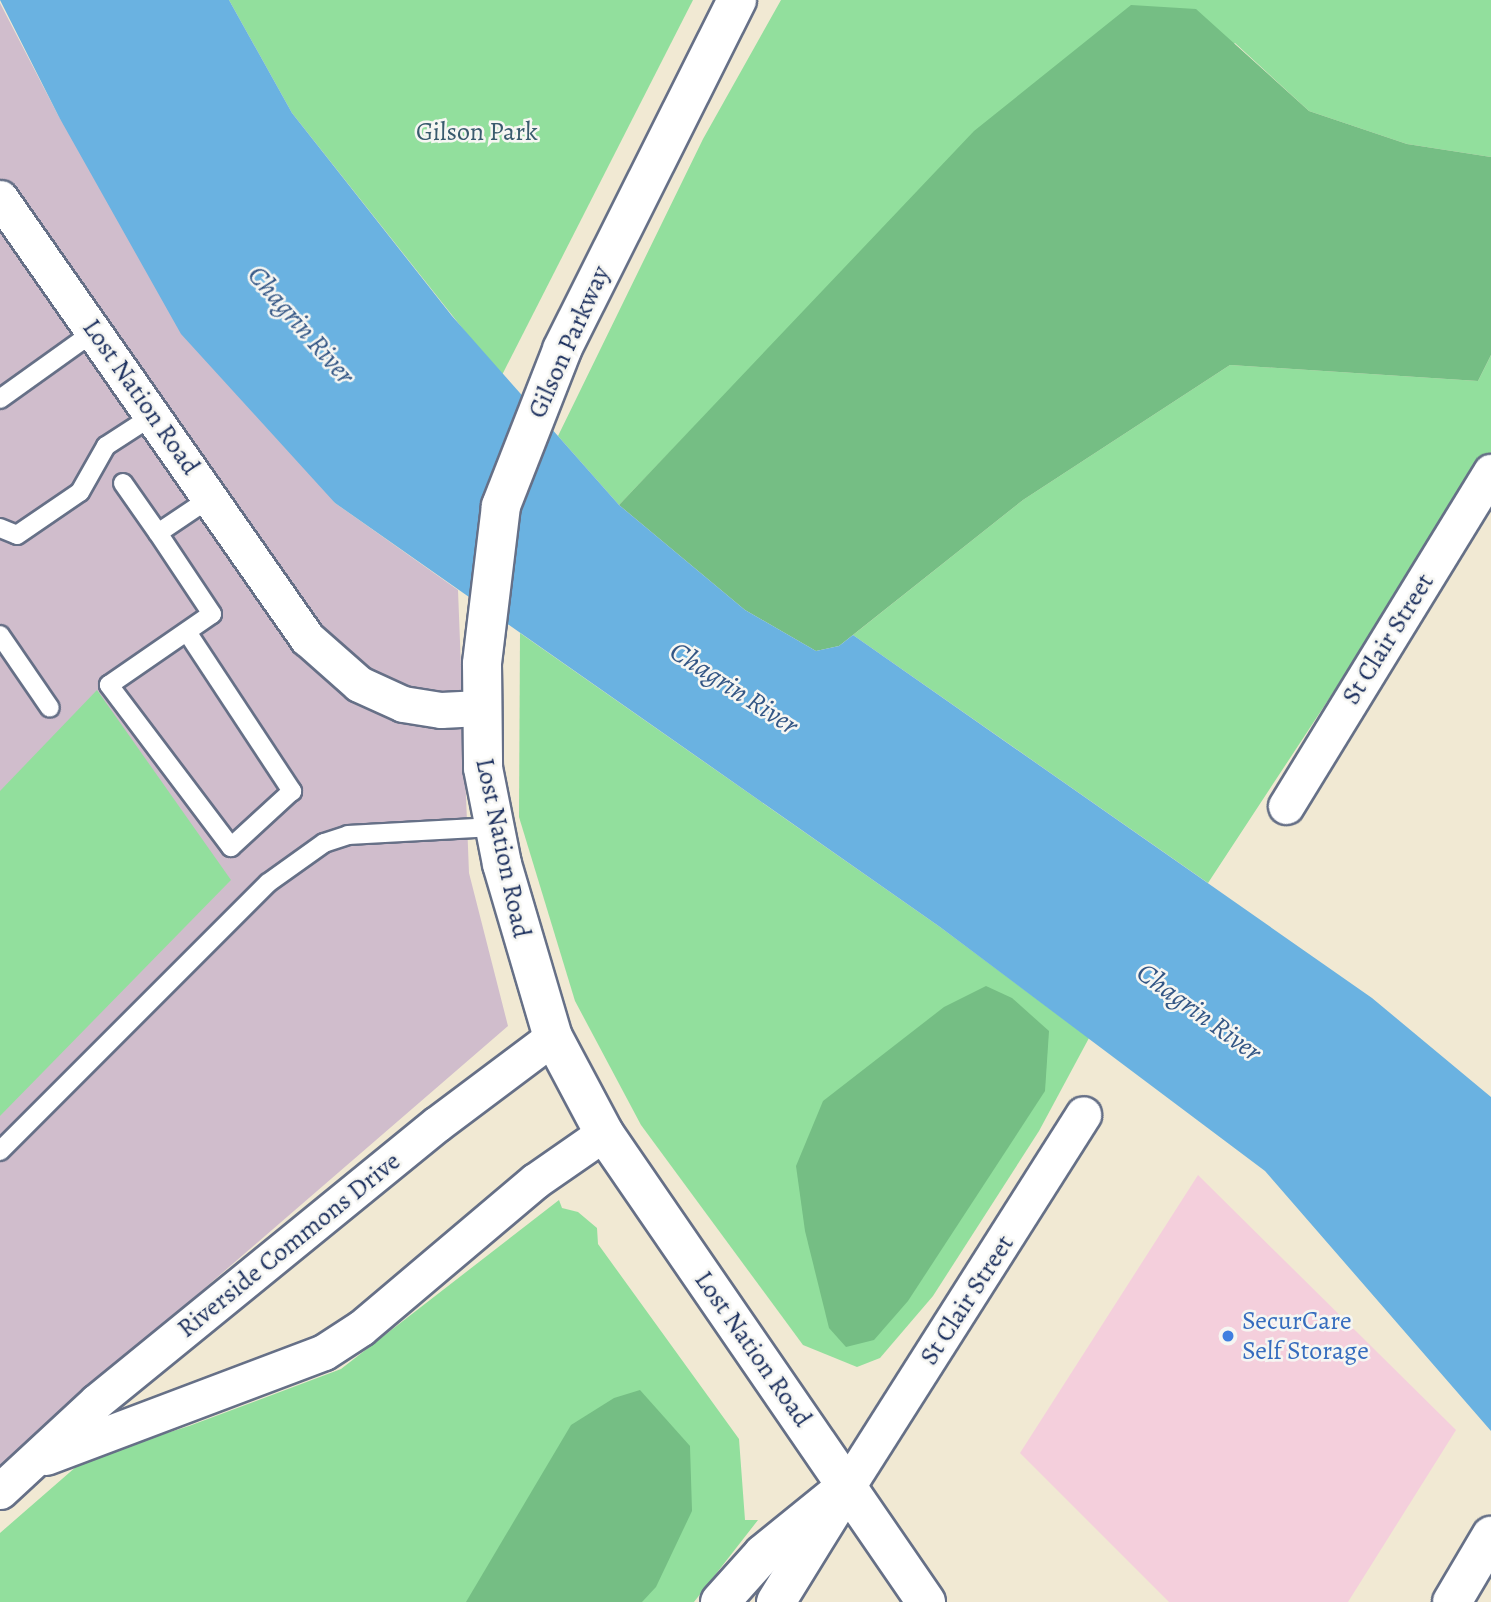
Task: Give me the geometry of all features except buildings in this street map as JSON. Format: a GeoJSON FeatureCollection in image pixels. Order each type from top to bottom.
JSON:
{"type":"FeatureCollection","features":[{"type":"Feature","properties":{"kind":"main road","name":"Gilson Parkway"},"geometry":{"type":"LineString","coordinates":[[480,708],[482,664],[501,506],[562,350],[737,0]]}},
{"type":"Feature","properties":{"kind":"main road","name":"Lost Nation Road"},"geometry":{"type":"LineString","coordinates":[[480,708],[483,768],[494,827],[522,939],[552,1037],[604,1133],[926,1602]]}},
{"type":"Feature","properties":{"kind":"main road"},"geometry":{"type":"LineString","coordinates":[[720,1602],[763,1554],[848,1485]]}},
{"type":"Feature","properties":{"kind":"main road"},"geometry":{"type":"LineString","coordinates":[[776,1602],[848,1485]]}},
{"type":"Feature","properties":{"kind":"main road"},"geometry":{"type":"LineString","coordinates":[[1452,1602],[1491,1536]]}},
{"type":"Feature","properties":{"kind":"street","name":"Lost Nation Road"},"geometry":{"type":"LineString","coordinates":[[0,199],[154,415],[307,638],[359,684],[403,704],[442,710],[480,708]]}},
{"type":"Feature","properties":{"kind":"street","name":"St Clair Street"},"geometry":{"type":"LineString","coordinates":[[1286,806],[1491,472]]}},
{"type":"Feature","properties":{"kind":"street","name":"Riverside Commons Drive"},"geometry":{"type":"LineString","coordinates":[[0,1491],[115,1387],[437,1124],[552,1037]]}},
{"type":"Feature","properties":{"kind":"street","name":"St Clair Street"},"geometry":{"type":"LineString","coordinates":[[848,1485],[1083,1114]]}},
{"type":"Feature","properties":{"kind":"street","name":"Riverside Commons Drive"},"geometry":{"type":"LineString","coordinates":[[33,1462],[324,1352],[361,1328],[535,1181],[604,1133]]}},
{"type":"Feature","properties":{"kind":"lane"},"geometry":{"type":"LineString","coordinates":[[0,399],[95,331]]}},
{"type":"Feature","properties":{"kind":"lane"},"geometry":{"type":"LineString","coordinates":[[0,528],[17,536],[80,492],[106,446],[154,415]]}},
{"type":"Feature","properties":{"kind":"lane"},"geometry":{"type":"LineString","coordinates":[[123,483],[212,614],[109,685],[231,848],[292,791],[187,632]]}},
{"type":"Feature","properties":{"kind":"lane"},"geometry":{"type":"LineString","coordinates":[[158,533],[210,498]]}},
{"type":"Feature","properties":{"kind":"lane"},"geometry":{"type":"LineString","coordinates":[[0,635],[50,708]]}},
{"type":"Feature","properties":{"kind":"lane"},"geometry":{"type":"LineString","coordinates":[[0,1151],[268,883],[324,843],[348,835],[494,827]]}},
{"type":"Feature","properties":{"kind":"shaded area"},"geometry":{"type":"Polygon","coordinates":[[[0,3],[59,117],[335,503],[458,590],[469,873],[508,1026],[0,1465],[0,3]]]}},
{"type":"Feature","properties":{"kind":"shaded area","name":"SecurCare Self Storage"},"geometry":{"type":"Polygon","coordinates":[[[1198,1175],[1456,1430],[1348,1602],[1169,1602],[1020,1453],[1198,1175]]]}},
{"type":"Feature","properties":{"kind":"green space","name":"Gilson Park"},"geometry":{"type":"Polygon","coordinates":[[[229,0],[693,0],[501,377],[292,113],[229,0]]]}},
{"type":"Feature","properties":{"kind":"green space"},"geometry":{"type":"Polygon","coordinates":[[[781,0],[1491,0],[1491,157],[1407,144],[1309,111],[1235,43],[737,382],[619,505],[558,436],[703,139],[781,0]]]}},
{"type":"Feature","properties":{"kind":"green space"},"geometry":{"type":"Polygon","coordinates":[[[1131,5],[1196,9],[1309,111],[1407,144],[1491,157],[1491,355],[1478,381],[1230,365],[1023,500],[839,646],[816,651],[745,610],[619,505],[974,131],[1131,5]]]}},
{"type":"Feature","properties":{"kind":"green space"},"geometry":{"type":"Polygon","coordinates":[[[1491,355],[1491,452],[1208,883],[853,635],[1023,500],[1230,365],[1478,381],[1491,355]]]}},
{"type":"Feature","properties":{"kind":"green space"},"geometry":{"type":"Polygon","coordinates":[[[520,633],[940,927],[1089,1038],[1039,1131],[933,1296],[880,1358],[857,1367],[803,1345],[641,1125],[575,1001],[519,817],[520,633]]]}},
{"type":"Feature","properties":{"kind":"green space"},"geometry":{"type":"Polygon","coordinates":[[[97,690],[231,880],[0,1116],[0,791],[97,690]]]}},
{"type":"Feature","properties":{"kind":"green space"},"geometry":{"type":"Polygon","coordinates":[[[986,986],[1012,998],[1049,1031],[1045,1091],[908,1301],[874,1340],[846,1347],[829,1328],[805,1231],[796,1166],[823,1101],[944,1007],[986,986]]]}},
{"type":"Feature","properties":{"kind":"green space"},"geometry":{"type":"Polygon","coordinates":[[[559,1200],[562,1208],[578,1212],[597,1228],[598,1244],[739,1439],[745,1520],[758,1520],[694,1602],[0,1602],[0,1533],[85,1459],[189,1426],[341,1369],[559,1200]]]}},
{"type":"Feature","properties":{"kind":"green space"},"geometry":{"type":"Polygon","coordinates":[[[640,1390],[690,1446],[692,1511],[656,1587],[642,1602],[466,1602],[571,1425],[614,1398],[640,1390]]]}},
{"type":"Feature","properties":{"kind":"water","name":"Chagrin River"},"geometry":{"type":"Polygon","coordinates":[[[0,0],[229,0],[292,113],[452,316],[619,505],[745,610],[816,651],[839,646],[853,635],[1372,998],[1491,1097],[1491,1431],[1265,1171],[940,927],[335,503],[181,334],[59,117],[0,0]]]}},
{"type":"Feature","properties":{"kind":"place","name":"SecurCare Self Storage"},"geometry":{"type":"Point","coordinates":[1228,1336]}}]}
